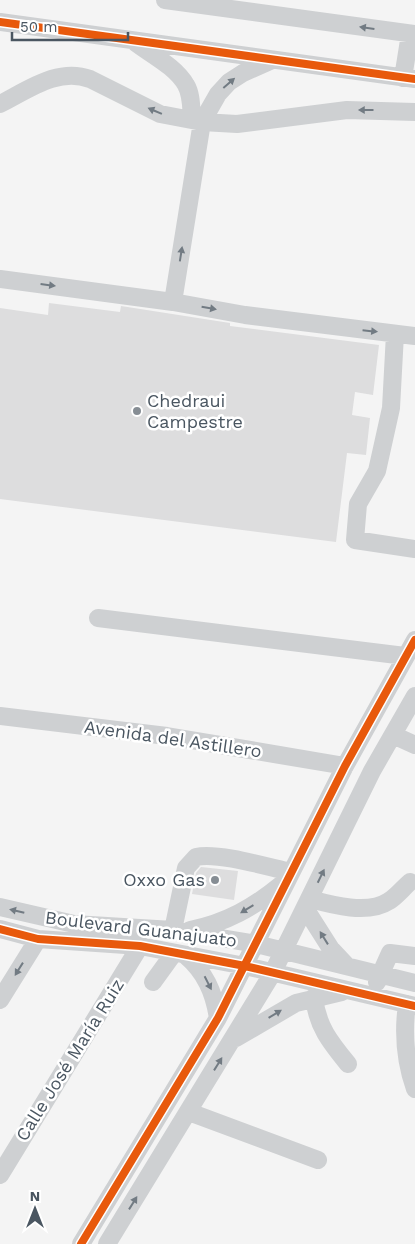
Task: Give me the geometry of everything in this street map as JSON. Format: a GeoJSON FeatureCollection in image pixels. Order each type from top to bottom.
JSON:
{"type":"FeatureCollection","features":[{"type":"Feature","properties":{"kind":"street"},"geometry":{"type":"LineString","coordinates":[[0,22],[409,78],[413,34],[165,0]]}},
{"type":"Feature","properties":{"kind":"street"},"geometry":{"type":"LineString","coordinates":[[134,41],[165,65],[186,86],[197,121],[173,302]]}},
{"type":"Feature","properties":{"kind":"street"},"geometry":{"type":"LineString","coordinates":[[197,121],[229,82],[243,72],[270,60]]}},
{"type":"Feature","properties":{"kind":"street"},"geometry":{"type":"LineString","coordinates":[[0,104],[51,79],[64,75],[79,75],[160,114],[197,121],[237,124],[347,110],[415,112]]}},
{"type":"Feature","properties":{"kind":"street"},"geometry":{"type":"LineString","coordinates":[[0,279],[173,302],[245,315],[415,336]]}},
{"type":"Feature","properties":{"kind":"street"},"geometry":{"type":"LineString","coordinates":[[394,334],[391,408],[377,471],[358,504],[355,540],[415,549]]}},
{"type":"Feature","properties":{"kind":"street"},"geometry":{"type":"LineString","coordinates":[[98,618],[405,656]]}},
{"type":"Feature","properties":{"kind":"street"},"geometry":{"type":"LineString","coordinates":[[81,1244],[218,1018],[345,766],[415,640]]}},
{"type":"Feature","properties":{"kind":"street"},"geometry":{"type":"LineString","coordinates":[[107,1244],[234,1040],[272,974],[372,771],[415,696]]}},
{"type":"Feature","properties":{"kind":"street","name":"Avenida del Astillero"},"geometry":{"type":"LineString","coordinates":[[0,716],[167,736],[345,766]]}},
{"type":"Feature","properties":{"kind":"street"},"geometry":{"type":"LineString","coordinates":[[393,735],[415,745]]}},
{"type":"Feature","properties":{"kind":"street"},"geometry":{"type":"LineString","coordinates":[[196,857],[224,858],[289,876],[236,916],[219,923],[178,931],[186,868],[196,857]]}},
{"type":"Feature","properties":{"kind":"street"},"geometry":{"type":"LineString","coordinates":[[308,903],[373,907],[389,901],[410,882]]}},
{"type":"Feature","properties":{"kind":"street"},"geometry":{"type":"LineString","coordinates":[[308,903],[330,949],[346,965]]}},
{"type":"Feature","properties":{"kind":"street","name":"Boulevard Guanajuato"},"geometry":{"type":"LineString","coordinates":[[0,907],[74,924],[178,931],[256,944],[415,983]]}},
{"type":"Feature","properties":{"kind":"street","name":"Boulevard Guanajuato"},"geometry":{"type":"LineString","coordinates":[[0,929],[38,939],[140,946],[245,966],[272,974],[411,1005]]}},
{"type":"Feature","properties":{"kind":"street"},"geometry":{"type":"LineString","coordinates":[[0,1000],[38,939]]}},
{"type":"Feature","properties":{"kind":"street","name":"Calle José María Ruiz"},"geometry":{"type":"LineString","coordinates":[[0,1175],[140,946]]}},
{"type":"Feature","properties":{"kind":"street"},"geometry":{"type":"LineString","coordinates":[[373,995],[380,973],[390,953],[415,956]]}},
{"type":"Feature","properties":{"kind":"street"},"geometry":{"type":"LineString","coordinates":[[153,982],[180,954],[196,964],[209,984],[218,1018]]}},
{"type":"Feature","properties":{"kind":"street"},"geometry":{"type":"LineString","coordinates":[[234,1040],[284,1008],[314,997],[350,990]]}},
{"type":"Feature","properties":{"kind":"street"},"geometry":{"type":"LineString","coordinates":[[314,997],[316,1015],[324,1034],[348,1064]]}},
{"type":"Feature","properties":{"kind":"street"},"geometry":{"type":"LineString","coordinates":[[411,1005],[405,1019],[406,1066],[415,1090]]}},
{"type":"Feature","properties":{"kind":"street"},"geometry":{"type":"LineString","coordinates":[[189,1112],[318,1160]]}},
{"type":"Feature","properties":{"kind":"building"},"geometry":{"type":"Polygon","coordinates":[[[49,303],[120,312],[121,306],[230,323],[230,326],[379,345],[373,395],[355,392],[352,415],[370,418],[366,455],[347,453],[336,542],[0,499],[0,308],[48,315],[49,303]]]}},
{"type":"Feature","properties":{"kind":"building","name":"Oxxo Gas"},"geometry":{"type":"Polygon","coordinates":[[[201,867],[238,871],[234,900],[192,894],[196,873],[201,867]]]}},
{"type":"Feature","properties":{"kind":"cycle path"},"geometry":{"type":"LineString","coordinates":[[0,22],[415,79]]}},
{"type":"Feature","properties":{"kind":"cycle path"},"geometry":{"type":"LineString","coordinates":[[81,1244],[218,1018],[345,766],[415,640]]}},
{"type":"Feature","properties":{"kind":"cycle path"},"geometry":{"type":"LineString","coordinates":[[0,929],[38,939],[140,946],[245,966],[415,1006]]}},
{"type":"Feature","properties":{"kind":"place","name":"Chedraui Campestre"},"geometry":{"type":"Point","coordinates":[137,411]}},
{"type":"Feature","properties":{"kind":"place","name":"Oxxo Gas"},"geometry":{"type":"Point","coordinates":[215,880]}}]}
